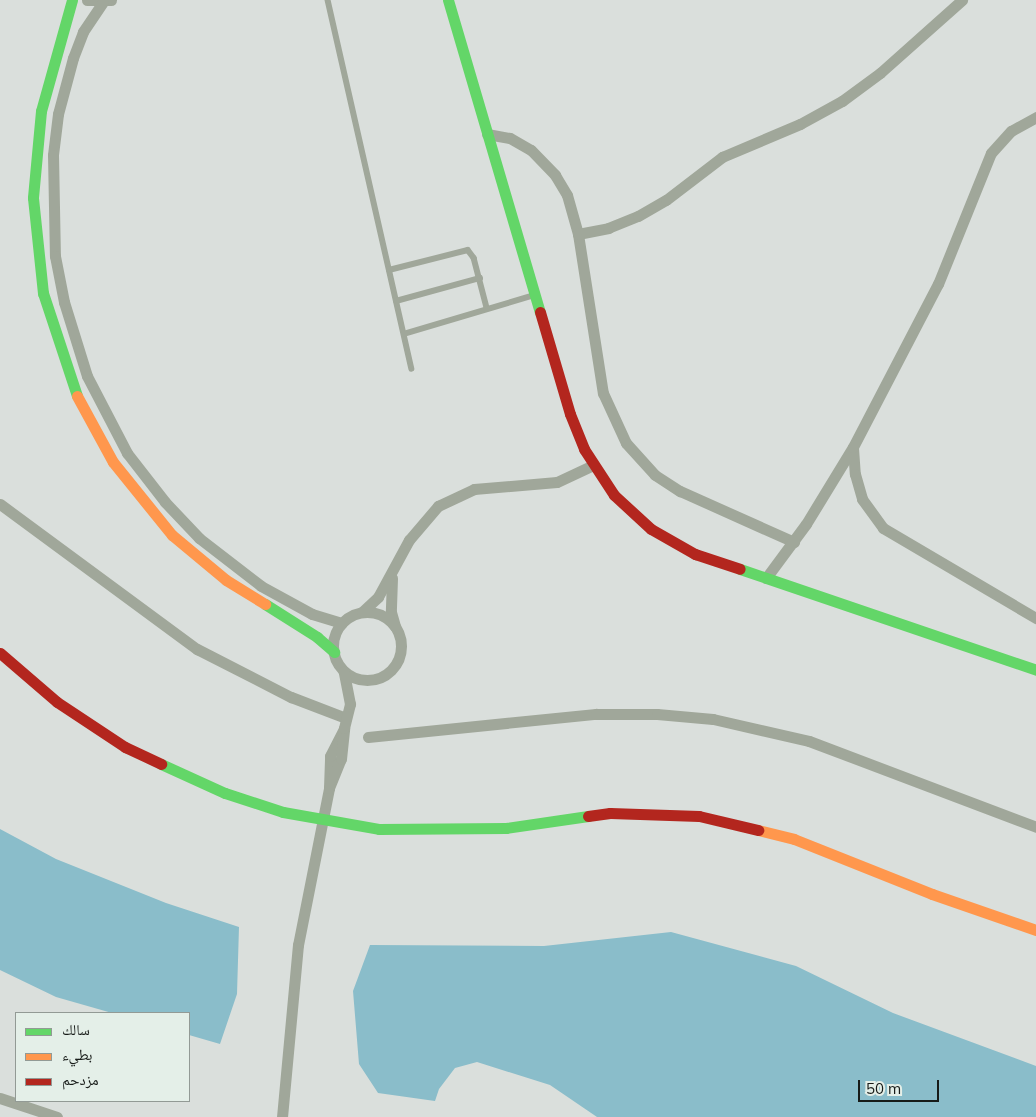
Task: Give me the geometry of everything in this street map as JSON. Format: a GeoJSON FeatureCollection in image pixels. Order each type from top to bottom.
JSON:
{"type":"FeatureCollection","features":[{"type":"Feature","properties":{"kind":"street"},"geometry":{"type":"LineString","coordinates":[[72,0],[41,112],[34,205],[43,293],[72,388],[113,462],[172,535],[226,580],[317,637],[334,652],[344,672],[350,704],[345,723],[341,759],[329,788],[304,905],[285,1065],[282,1117]]}},
{"type":"Feature","properties":{"kind":"street"},"geometry":{"type":"LineString","coordinates":[[87,0],[107,1]]}},
{"type":"Feature","properties":{"kind":"street"},"geometry":{"type":"LineString","coordinates":[[448,0],[570,414],[593,465],[626,508],[665,539],[712,561],[1036,670]]}},
{"type":"Feature","properties":{"kind":"street"},"geometry":{"type":"LineString","coordinates":[[578,234],[608,228],[638,216],[666,200],[722,157],[800,124],[842,101],[880,73],[962,0]]}},
{"type":"Feature","properties":{"kind":"street"},"geometry":{"type":"LineString","coordinates":[[107,1],[83,32],[73,58],[58,114],[53,155],[55,256],[64,302],[86,376],[127,453],[160,497],[199,538],[261,586],[312,614],[342,623]]}},
{"type":"Feature","properties":{"kind":"street"},"geometry":{"type":"LineString","coordinates":[[766,578],[794,542],[853,447],[938,284],[986,162],[1004,137],[1036,117]]}},
{"type":"Feature","properties":{"kind":"street"},"geometry":{"type":"LineString","coordinates":[[487,134],[518,142],[548,166],[567,195],[578,234],[603,392],[626,443],[655,474],[680,491],[794,542]]}},
{"type":"Feature","properties":{"kind":"street"},"geometry":{"type":"LineString","coordinates":[[853,447],[855,474],[862,499],[883,528],[1036,618]]}},
{"type":"Feature","properties":{"kind":"street"},"geometry":{"type":"LineString","coordinates":[[334,652],[334,637],[342,623],[362,612],[378,597],[400,555],[424,520],[438,506],[454,496],[474,490],[557,482],[593,465]]}},
{"type":"Feature","properties":{"kind":"street"},"geometry":{"type":"LineString","coordinates":[[0,504],[197,649],[345,723]]}},
{"type":"Feature","properties":{"kind":"street"},"geometry":{"type":"LineString","coordinates":[[350,704],[373,680],[387,674],[400,656],[401,641],[391,612],[392,573]]}},
{"type":"Feature","properties":{"kind":"street"},"geometry":{"type":"LineString","coordinates":[[362,612],[384,616],[395,626]]}},
{"type":"Feature","properties":{"kind":"street"},"geometry":{"type":"LineString","coordinates":[[0,653],[57,702],[149,760],[244,800],[322,821],[379,829],[436,831],[506,828],[610,814],[699,816],[794,839],[923,891],[1036,930]]}},
{"type":"Feature","properties":{"kind":"street"},"geometry":{"type":"LineString","coordinates":[[344,672],[358,679],[373,680]]}},
{"type":"Feature","properties":{"kind":"street"},"geometry":{"type":"LineString","coordinates":[[368,737],[596,714],[657,714],[713,719],[809,741],[1036,827]]}},
{"type":"Feature","properties":{"kind":"street"},"geometry":{"type":"LineString","coordinates":[[0,1098],[57,1117]]}},
{"type":"Feature","properties":{"kind":"lane"},"geometry":{"type":"LineString","coordinates":[[328,0],[412,369]]}},
{"type":"Feature","properties":{"kind":"lane"},"geometry":{"type":"LineString","coordinates":[[389,270],[468,250],[473,254],[487,308]]}},
{"type":"Feature","properties":{"kind":"lane"},"geometry":{"type":"LineString","coordinates":[[396,301],[480,278]]}},
{"type":"Feature","properties":{"kind":"lane"},"geometry":{"type":"LineString","coordinates":[[404,334],[535,295]]}},
{"type":"Feature","properties":{"kind":"water"},"geometry":{"type":"Polygon","coordinates":[[[0,829],[56,859],[166,903],[239,927],[237,994],[220,1044],[190,1035],[190,1012],[108,1012],[56,997],[0,970],[0,829]]]}},
{"type":"Feature","properties":{"kind":"water"},"geometry":{"type":"Polygon","coordinates":[[[671,932],[796,966],[893,1013],[1036,1066],[1036,1117],[597,1117],[550,1085],[477,1062],[455,1068],[439,1089],[435,1101],[378,1093],[359,1064],[353,991],[370,945],[544,946],[671,932]]]}},
{"type":"Feature","properties":{"kind":"traffic: fast"},"geometry":{"type":"LineString","coordinates":[[72,0],[41,111],[33,198],[43,293],[77,396]]}},
{"type":"Feature","properties":{"kind":"traffic: fast"},"geometry":{"type":"LineString","coordinates":[[448,0],[540,312]]}},
{"type":"Feature","properties":{"kind":"traffic: fast"},"geometry":{"type":"LineString","coordinates":[[740,569],[1036,670]]}},
{"type":"Feature","properties":{"kind":"traffic: fast"},"geometry":{"type":"LineString","coordinates":[[265,604],[317,637],[334,652]]}},
{"type":"Feature","properties":{"kind":"traffic: fast"},"geometry":{"type":"LineString","coordinates":[[161,764],[225,793],[283,812],[379,829],[506,828],[588,816]]}},
{"type":"Feature","properties":{"kind":"traffic: slow"},"geometry":{"type":"LineString","coordinates":[[77,396],[113,462],[172,535],[226,580],[265,604]]}},
{"type":"Feature","properties":{"kind":"traffic: slow"},"geometry":{"type":"LineString","coordinates":[[758,830],[794,839],[932,894],[1036,930]]}},
{"type":"Feature","properties":{"kind":"traffic: jam"},"geometry":{"type":"LineString","coordinates":[[540,312],[570,414],[584,449],[614,495],[651,529],[695,554],[740,569]]}},
{"type":"Feature","properties":{"kind":"traffic: jam"},"geometry":{"type":"LineString","coordinates":[[0,653],[57,702],[125,747],[161,764]]}},
{"type":"Feature","properties":{"kind":"traffic: jam"},"geometry":{"type":"LineString","coordinates":[[588,816],[610,813],[699,816],[758,830]]}}]}
